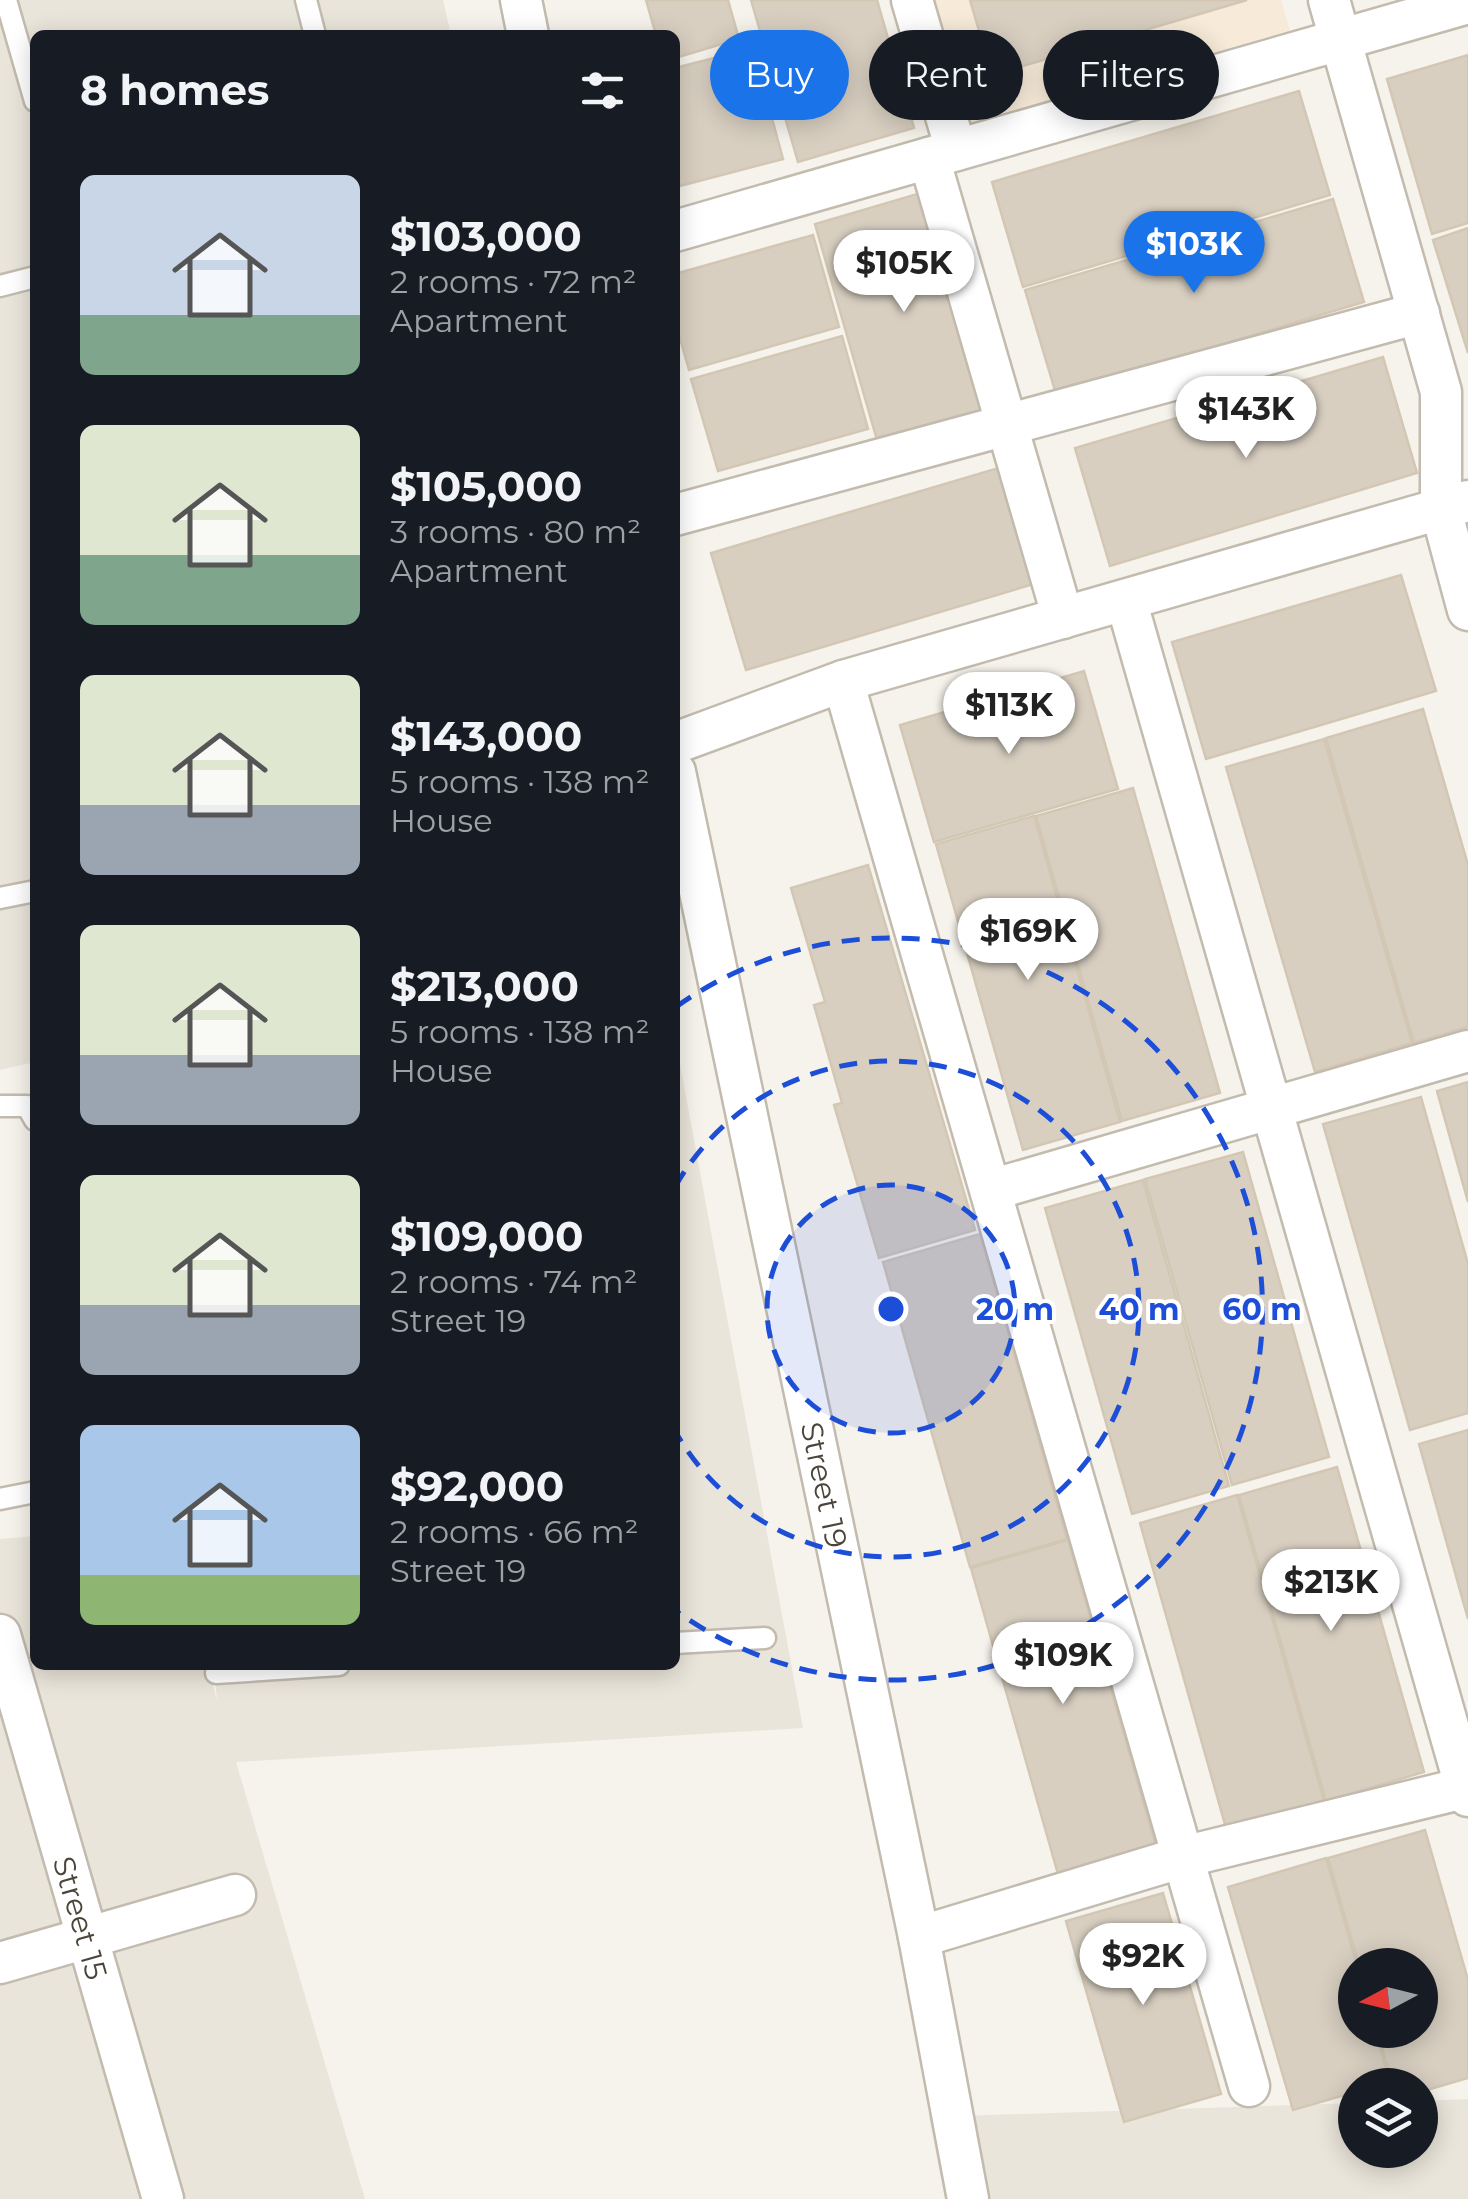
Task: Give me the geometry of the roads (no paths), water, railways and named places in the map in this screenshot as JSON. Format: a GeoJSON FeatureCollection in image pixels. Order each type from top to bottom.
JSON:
{"type":"FeatureCollection","features":[{"type":"Feature","properties":{"kind":"street"},"geometry":{"type":"LineString","coordinates":[[521,0],[527,30]]}},
{"type":"Feature","properties":{"kind":"street"},"geometry":{"type":"LineString","coordinates":[[912,0],[942,154],[1007,425],[1062,618]]}},
{"type":"Feature","properties":{"kind":"street"},"geometry":{"type":"LineString","coordinates":[[1328,0],[1441,392],[1468,610]]}},
{"type":"Feature","properties":{"kind":"street"},"geometry":{"type":"LineString","coordinates":[[680,230],[1468,3]]}},
{"type":"Feature","properties":{"kind":"street"},"geometry":{"type":"LineString","coordinates":[[680,514],[1419,313]]}},
{"type":"Feature","properties":{"kind":"street"},"geometry":{"type":"LineString","coordinates":[[680,741],[844,680],[1454,506]]}},
{"type":"Feature","properties":{"kind":"street"},"geometry":{"type":"LineString","coordinates":[[919,1937],[1183,1857],[1467,1790],[1126,600]]}},
{"type":"Feature","properties":{"kind":"street"},"geometry":{"type":"LineString","coordinates":[[844,680],[1249,2086]]}},
{"type":"Feature","properties":{"kind":"street","name":"Street 19"},"geometry":{"type":"LineString","coordinates":[[680,796],[919,1937],[968,2199]]}},
{"type":"Feature","properties":{"kind":"street"},"geometry":{"type":"LineString","coordinates":[[991,1190],[1468,1051]]}},
{"type":"Feature","properties":{"kind":"street","name":"Street 15"},"geometry":{"type":"LineString","coordinates":[[0,1636],[163,2199]]}},
{"type":"Feature","properties":{"kind":"street"},"geometry":{"type":"LineString","coordinates":[[0,1963],[234,1894]]}},
{"type":"Feature","properties":{"kind":"lane"},"geometry":{"type":"LineString","coordinates":[[6,0],[30,83]]}},
{"type":"Feature","properties":{"kind":"lane"},"geometry":{"type":"LineString","coordinates":[[306,0],[314,30]]}},
{"type":"Feature","properties":{"kind":"lane"},"geometry":{"type":"LineString","coordinates":[[0,286],[30,278]]}},
{"type":"Feature","properties":{"kind":"lane"},"geometry":{"type":"LineString","coordinates":[[0,898],[30,892]]}},
{"type":"Feature","properties":{"kind":"lane"},"geometry":{"type":"LineString","coordinates":[[0,1106],[27,1106],[30,1111]]}},
{"type":"Feature","properties":{"kind":"lane"},"geometry":{"type":"LineString","coordinates":[[0,1499],[30,1493]]}},
{"type":"Feature","properties":{"kind":"lane"},"geometry":{"type":"LineString","coordinates":[[680,1643],[764,1638]]}},
{"type":"Feature","properties":{"kind":"lane"},"geometry":{"type":"LineString","coordinates":[[216,1673],[262,1670]]}}]}
